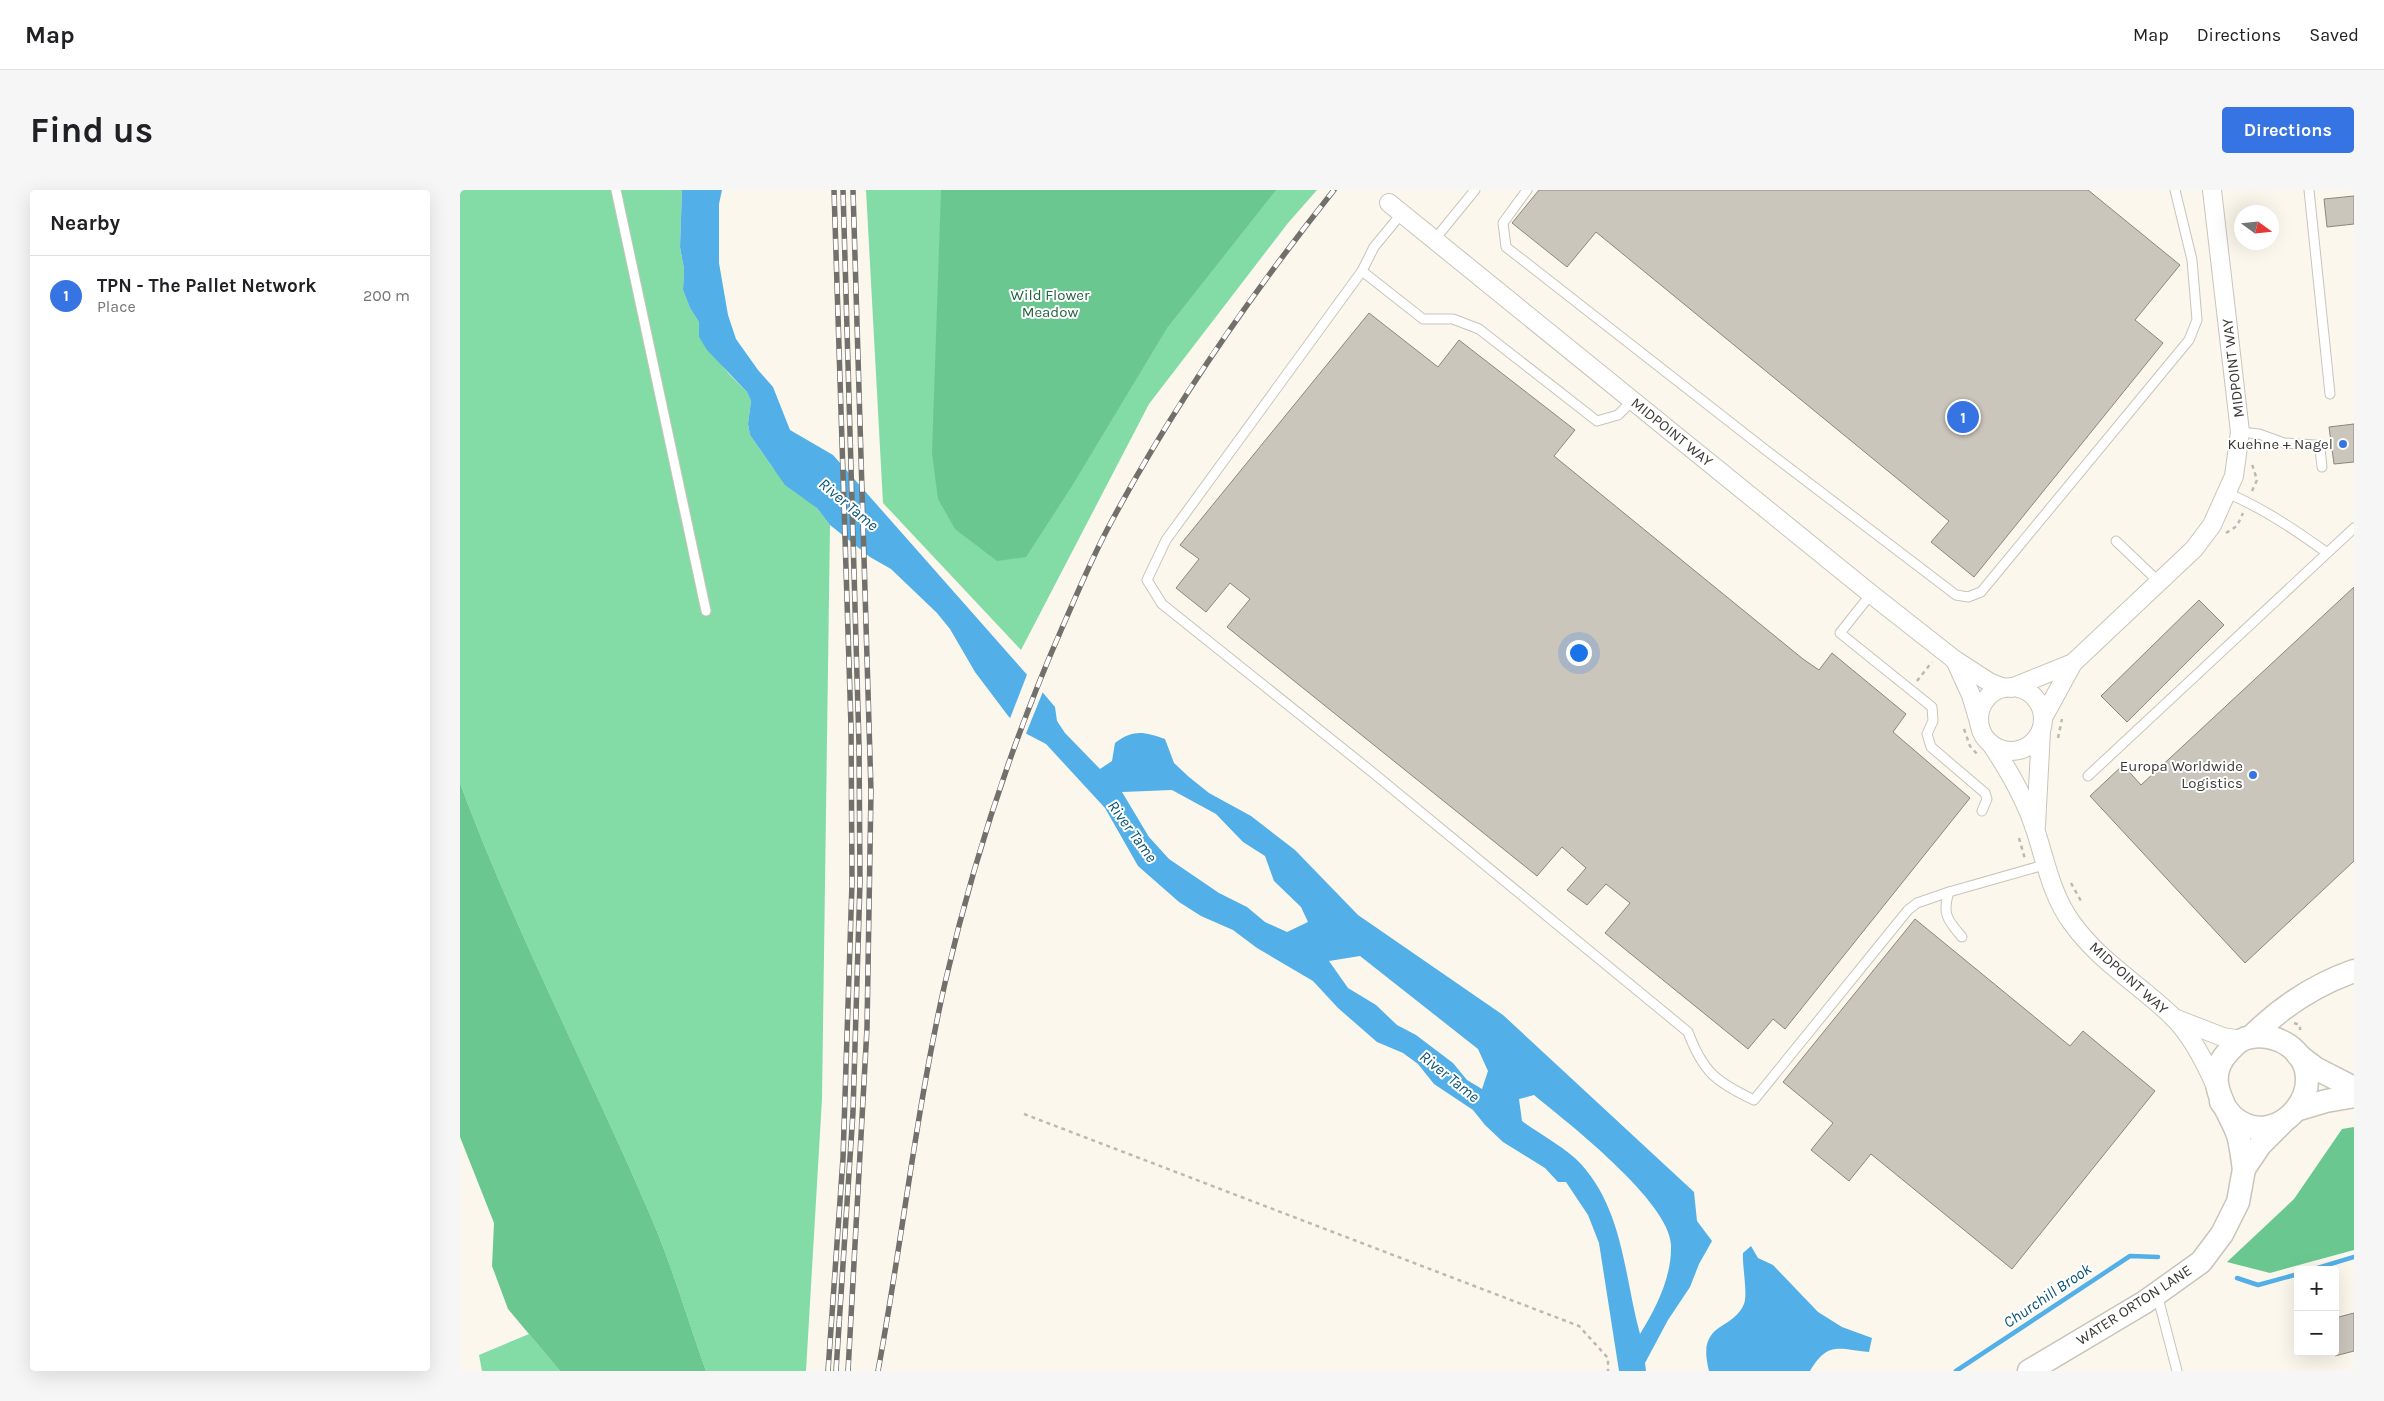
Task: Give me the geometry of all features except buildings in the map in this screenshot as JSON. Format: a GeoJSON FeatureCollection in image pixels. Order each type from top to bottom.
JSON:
{"type":"FeatureCollection","features":[{"type":"Feature","properties":{"kind":"street","name":"MIDPOINT WAY"},"geometry":{"type":"LineString","coordinates":[[2036,831],[2042,725],[2073,664],[2200,541],[2212,525],[2234,476],[2240,432],[2212,190]]}},
{"type":"Feature","properties":{"kind":"street","name":"MIDPOINT WAY"},"geometry":{"type":"LineString","coordinates":[[1396,208],[1872,594],[1948,654],[1989,682],[2007,688],[2073,664]]}},
{"type":"Feature","properties":{"kind":"street","name":"MIDPOINT WAY"},"geometry":{"type":"LineString","coordinates":[[1948,654],[1971,695],[1979,723]]}},
{"type":"Feature","properties":{"kind":"street"},"geometry":{"type":"LineString","coordinates":[[2007,688],[2022,689],[2032,696],[2040,706],[2042,725],[2034,741],[2020,750],[2003,750],[1991,744],[1983,735],[1979,723],[1985,701],[1997,691],[2007,688]]}},
{"type":"Feature","properties":{"kind":"street","name":"MIDPOINT WAY"},"geometry":{"type":"LineString","coordinates":[[1991,744],[2014,777],[2036,831],[2044,865],[2071,923],[2103,959],[2174,1017],[2206,1063],[2219,1096]]}},
{"type":"Feature","properties":{"kind":"street"},"geometry":{"type":"LineString","coordinates":[[2354,971],[2327,980],[2291,1002],[2227,1052],[2218,1071],[2219,1096],[2234,1117],[2252,1126],[2268,1127],[2326,1101],[2354,1096]]}},
{"type":"Feature","properties":{"kind":"street"},"geometry":{"type":"LineString","coordinates":[[2291,1002],[2286,1026],[2295,1052],[2306,1071],[2307,1089],[2291,1116]]}},
{"type":"Feature","properties":{"kind":"street","name":"MIDPOINT WAY"},"geometry":{"type":"LineString","coordinates":[[2174,1017],[2223,1037],[2246,1038]]}},
{"type":"Feature","properties":{"kind":"street"},"geometry":{"type":"LineString","coordinates":[[2246,1038],[2270,1037],[2282,1041],[2315,1068],[2354,1088]]}},
{"type":"Feature","properties":{"kind":"street","name":"WATER ORTON LANE"},"geometry":{"type":"LineString","coordinates":[[2029,1371],[2157,1293],[2201,1262],[2222,1234],[2238,1202],[2244,1169],[2238,1135],[2219,1096]]}},
{"type":"Feature","properties":{"kind":"street","name":"WATER ORTON LANE"},"geometry":{"type":"LineString","coordinates":[[2244,1169],[2260,1145],[2291,1116]]}},
{"type":"Feature","properties":{"kind":"lane"},"geometry":{"type":"LineString","coordinates":[[616,190],[706,611]]}},
{"type":"Feature","properties":{"kind":"lane"},"geometry":{"type":"LineString","coordinates":[[1435,239],[1475,190]]}},
{"type":"Feature","properties":{"kind":"lane"},"geometry":{"type":"LineString","coordinates":[[1527,190],[1503,223],[1506,247],[1767,451],[1956,595],[1968,597],[1981,592],[2189,340],[2197,320],[2192,260],[2175,190]]}},
{"type":"Feature","properties":{"kind":"lane"},"geometry":{"type":"LineString","coordinates":[[2309,190],[2330,394]]}},
{"type":"Feature","properties":{"kind":"lane"},"geometry":{"type":"LineString","coordinates":[[1396,208],[1362,271],[1166,540],[1147,580],[1162,604],[1372,772],[1688,1032],[1702,1064],[1712,1075],[1754,1100],[1908,910],[1917,903],[1949,892],[2044,865]]}},
{"type":"Feature","properties":{"kind":"lane"},"geometry":{"type":"LineString","coordinates":[[1362,271],[1423,319],[1453,319],[1479,328],[1597,421],[1618,415],[1633,400]]}},
{"type":"Feature","properties":{"kind":"lane"},"geometry":{"type":"LineString","coordinates":[[2240,432],[2258,434],[2284,442],[2315,445],[2320,449],[2322,467]]}},
{"type":"Feature","properties":{"kind":"lane"},"geometry":{"type":"LineString","coordinates":[[2227,493],[2247,501],[2281,521],[2326,552]]}},
{"type":"Feature","properties":{"kind":"lane"},"geometry":{"type":"LineString","coordinates":[[2088,776],[2326,552],[2354,528]]}},
{"type":"Feature","properties":{"kind":"lane"},"geometry":{"type":"LineString","coordinates":[[2116,541],[2158,582]]}},
{"type":"Feature","properties":{"kind":"lane"},"geometry":{"type":"LineString","coordinates":[[1872,594],[1840,633],[1932,707],[1933,721],[1926,734],[1931,747],[1985,793],[1987,799],[1982,811]]}},
{"type":"Feature","properties":{"kind":"lane"},"geometry":{"type":"LineString","coordinates":[[1949,892],[1945,906],[1950,923],[1962,937]]}},
{"type":"Feature","properties":{"kind":"lane"},"geometry":{"type":"LineString","coordinates":[[2157,1293],[2177,1371]]}},
{"type":"Feature","properties":{"kind":"path"},"geometry":{"type":"LineString","coordinates":[[1909,690],[1948,654]]}},
{"type":"Feature","properties":{"kind":"path"},"geometry":{"type":"LineString","coordinates":[[1024,1114],[1579,1326],[1608,1358],[1608,1371]]}},
{"type":"Feature","properties":{"kind":"green space"},"geometry":{"type":"Polygon","coordinates":[[[460,190],[682,190],[680,247],[684,269],[683,290],[690,308],[699,322],[699,337],[729,374],[747,392],[751,401],[748,424],[750,435],[773,468],[817,508],[830,525],[822,1099],[806,1371],[706,1371],[656,1230],[625,1157],[527,945],[460,783],[460,190]]]}},
{"type":"Feature","properties":{"kind":"green space","name":"Wild Flower Meadow"},"geometry":{"type":"Polygon","coordinates":[[[866,190],[1317,190],[1288,223],[1149,404],[1021,650],[883,503],[866,190]]]}},
{"type":"Feature","properties":{"kind":"green space","name":"Wild Flower Meadow"},"geometry":{"type":"Polygon","coordinates":[[[941,190],[1276,190],[1167,328],[1072,486],[1026,557],[997,561],[955,529],[938,499],[932,453],[941,190]]]}},
{"type":"Feature","properties":{"kind":"green space"},"geometry":{"type":"Polygon","coordinates":[[[460,783],[527,945],[625,1157],[656,1230],[706,1371],[560,1371],[508,1309],[492,1266],[494,1223],[460,1137],[460,783]]]}},
{"type":"Feature","properties":{"kind":"green space"},"geometry":{"type":"Polygon","coordinates":[[[2354,1127],[2354,1250],[2270,1273],[2227,1262],[2294,1199],[2342,1129],[2354,1127]]]}},
{"type":"Feature","properties":{"kind":"green space"},"geometry":{"type":"Polygon","coordinates":[[[529,1334],[560,1371],[482,1371],[479,1355],[529,1334]]]}},
{"type":"Feature","properties":{"kind":"water","name":"River Tame"},"geometry":{"type":"Polygon","coordinates":[[[682,190],[722,190],[719,204],[719,263],[728,315],[736,339],[758,370],[773,387],[790,430],[833,455],[1044,694],[1055,707],[1057,721],[1065,733],[1100,769],[1112,761],[1115,743],[1128,735],[1145,733],[1165,739],[1174,763],[1189,777],[1209,793],[1251,816],[1295,850],[1358,915],[1503,1015],[1694,1192],[1697,1221],[1712,1241],[1699,1264],[1690,1287],[1668,1320],[1645,1363],[1646,1371],[1619,1371],[1599,1243],[1588,1215],[1566,1182],[1558,1182],[1545,1168],[1503,1142],[1485,1125],[1473,1110],[1434,1084],[1418,1064],[1403,1053],[1377,1042],[1338,1008],[1313,981],[1257,948],[1233,930],[1201,916],[1179,902],[1138,866],[1105,808],[1046,744],[1025,733],[1009,717],[975,672],[950,629],[937,613],[891,569],[870,557],[830,525],[817,508],[785,485],[750,435],[748,424],[751,401],[747,392],[707,350],[699,337],[699,322],[690,308],[683,290],[684,269],[680,247],[682,190]],[[1172,790],[1122,792],[1149,837],[1169,859],[1219,893],[1247,907],[1265,922],[1287,932],[1308,922],[1301,907],[1274,881],[1265,856],[1243,842],[1216,814],[1172,790]],[[1360,956],[1329,961],[1348,988],[1376,1005],[1397,1025],[1416,1035],[1453,1063],[1467,1080],[1482,1089],[1488,1071],[1478,1049],[1360,956]],[[1534,1095],[1519,1099],[1522,1121],[1575,1158],[1595,1183],[1606,1203],[1621,1245],[1640,1334],[1662,1292],[1669,1269],[1671,1245],[1666,1227],[1654,1207],[1636,1186],[1592,1143],[1534,1095]]]}},
{"type":"Feature","properties":{"kind":"water"},"geometry":{"type":"Polygon","coordinates":[[[1751,1246],[1758,1258],[1773,1265],[1818,1312],[1842,1327],[1872,1338],[1869,1352],[1841,1349],[1828,1351],[1816,1361],[1810,1371],[1709,1371],[1706,1355],[1707,1343],[1711,1335],[1739,1313],[1744,1304],[1743,1253],[1751,1246]]]}},
{"type":"Feature","properties":{"kind":"pier"},"geometry":{"type":"Polygon","coordinates":[[[1028,672],[1044,689],[1025,736],[1009,721],[1028,672]]]}},
{"type":"Feature","properties":{"kind":"waterway","name":"Churchill Brook"},"geometry":{"type":"LineString","coordinates":[[1956,1371],[2130,1256],[2158,1257]]}},
{"type":"Feature","properties":{"kind":"waterway","name":"Churchill Brook"},"geometry":{"type":"LineString","coordinates":[[2324,1266],[2354,1257]]}},
{"type":"Feature","properties":{"kind":"waterway","name":"Churchill Brook"},"geometry":{"type":"LineString","coordinates":[[2237,1278],[2258,1285],[2294,1275]]}},
{"type":"Feature","properties":{"kind":"railway"},"geometry":{"type":"LineString","coordinates":[[828,1371],[843,1158],[852,883],[851,726],[834,190]]}},
{"type":"Feature","properties":{"kind":"railway"},"geometry":{"type":"LineString","coordinates":[[836,1371],[853,1112],[860,882],[859,745],[843,190]]}},
{"type":"Feature","properties":{"kind":"railway"},"geometry":{"type":"LineString","coordinates":[[848,1371],[867,1028],[871,791],[853,190]]}},
{"type":"Feature","properties":{"kind":"railway"},"geometry":{"type":"LineString","coordinates":[[878,1371],[917,1128],[945,983],[968,892],[1010,758],[1044,671],[1090,565],[1108,528],[1158,439],[1242,312],[1334,190]]}},
{"type":"Feature","properties":{"kind":"place","name":"TPN - The Pallet Network"},"geometry":{"type":"Point","coordinates":[1963,417]}},
{"type":"Feature","properties":{"kind":"place","name":"Kuehne + Nagel"},"geometry":{"type":"Point","coordinates":[2343,444]}},
{"type":"Feature","properties":{"kind":"place","name":"Europa Worldwide Logistics"},"geometry":{"type":"Point","coordinates":[2253,775]}}]}
